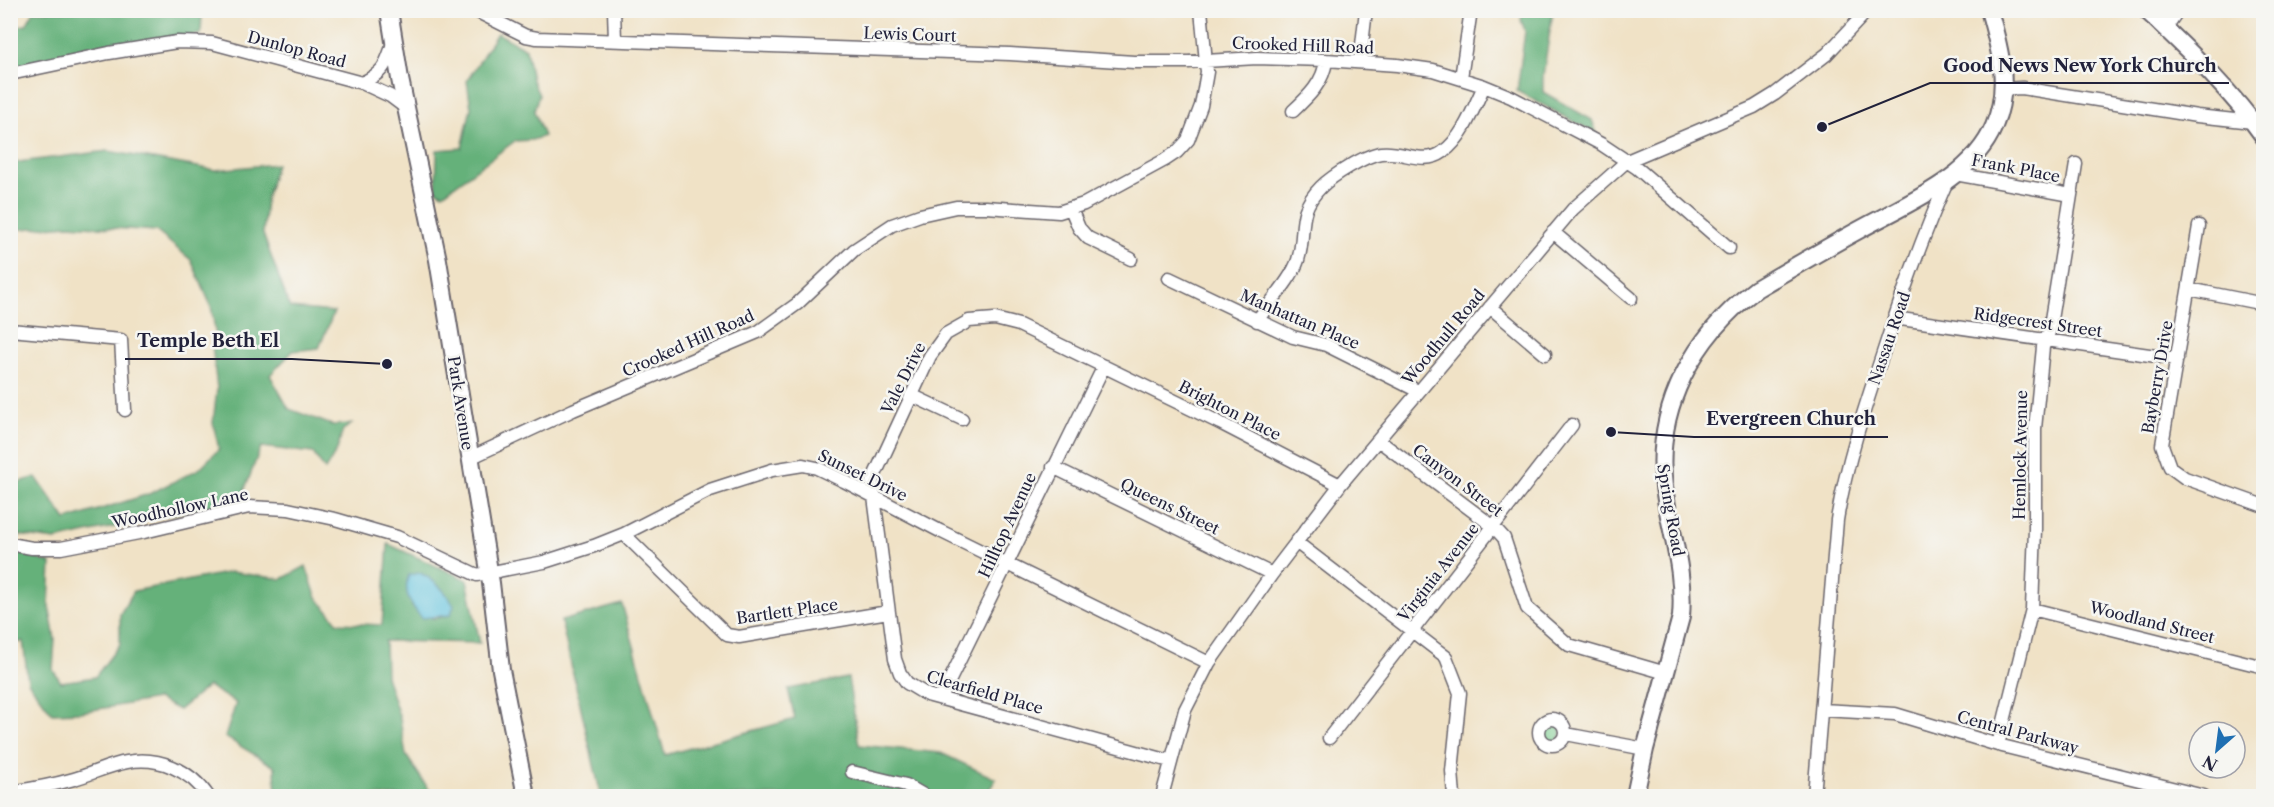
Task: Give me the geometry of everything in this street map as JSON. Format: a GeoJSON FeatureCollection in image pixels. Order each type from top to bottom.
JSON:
{"type":"FeatureCollection","features":[{"type":"Feature","properties":{"kind":"main road","name":"Park Avenue"},"geometry":{"type":"LineString","coordinates":[[389,10],[400,79],[438,260],[489,573],[501,670],[526,796]]}},
{"type":"Feature","properties":{"kind":"main road","name":"Nassau Road"},"geometry":{"type":"LineString","coordinates":[[1952,176],[1983,146],[1994,128],[2003,88],[2001,53],[1989,10]]}},
{"type":"Feature","properties":{"kind":"main road"},"geometry":{"type":"LineString","coordinates":[[2146,10],[2217,78],[2264,137]]}},
{"type":"Feature","properties":{"kind":"main road","name":"Spring Road"},"geometry":{"type":"LineString","coordinates":[[1635,796],[1645,749],[1677,635],[1682,601],[1680,566],[1664,488],[1662,443],[1671,402],[1681,379],[1723,319],[1739,302],[1756,289],[1952,176]]}},
{"type":"Feature","properties":{"kind":"street","name":"Lewis Court"},"geometry":{"type":"LineString","coordinates":[[474,10],[531,37],[1010,54],[1134,62],[1207,60]]}},
{"type":"Feature","properties":{"kind":"street"},"geometry":{"type":"LineString","coordinates":[[614,10],[615,40]]}},
{"type":"Feature","properties":{"kind":"street"},"geometry":{"type":"LineString","coordinates":[[1201,10],[1207,60]]}},
{"type":"Feature","properties":{"kind":"street"},"geometry":{"type":"LineString","coordinates":[[1360,62],[1366,10]]}},
{"type":"Feature","properties":{"kind":"street"},"geometry":{"type":"LineString","coordinates":[[1461,78],[1471,10]]}},
{"type":"Feature","properties":{"kind":"street","name":"Woodhull Road"},"geometry":{"type":"LineString","coordinates":[[1162,796],[1185,710],[1209,663],[1272,574],[1340,485],[1553,232],[1574,209],[1627,161],[1754,107],[1775,94],[1827,54],[1868,10]]}},
{"type":"Feature","properties":{"kind":"street"},"geometry":{"type":"LineString","coordinates":[[2165,29],[2178,10]]}},
{"type":"Feature","properties":{"kind":"street","name":"Dunlop Road"},"geometry":{"type":"LineString","coordinates":[[362,83],[379,75],[385,66],[394,40]]}},
{"type":"Feature","properties":{"kind":"street","name":"Dunlop Road"},"geometry":{"type":"LineString","coordinates":[[10,74],[109,53],[177,42],[212,43],[362,83],[390,96],[406,108]]}},
{"type":"Feature","properties":{"kind":"street","name":"Crooked Hill Road"},"geometry":{"type":"LineString","coordinates":[[470,458],[573,410],[758,332],[797,304],[854,250],[892,225],[921,214],[956,207],[1047,212],[1071,209],[1084,204],[1177,152],[1188,140],[1205,90],[1207,60],[1257,58],[1360,62],[1433,70],[1484,86],[1601,144],[1627,161],[1729,248]]}},
{"type":"Feature","properties":{"kind":"street"},"geometry":{"type":"LineString","coordinates":[[1293,111],[1318,85],[1326,60]]}},
{"type":"Feature","properties":{"kind":"street","name":"Dunlop Road"},"geometry":{"type":"LineString","coordinates":[[362,83],[400,79]]}},
{"type":"Feature","properties":{"kind":"street"},"geometry":{"type":"LineString","coordinates":[[1257,321],[1298,262],[1304,214],[1313,196],[1322,186],[1368,157],[1380,153],[1429,158],[1442,153],[1459,135],[1484,86]]}},
{"type":"Feature","properties":{"kind":"street"},"geometry":{"type":"LineString","coordinates":[[2003,88],[2020,88],[2197,116],[2253,122]]}},
{"type":"Feature","properties":{"kind":"street","name":"Hemlock Avenue"},"geometry":{"type":"LineString","coordinates":[[1998,745],[2032,609],[2037,391],[2076,164]]}},
{"type":"Feature","properties":{"kind":"street","name":"Frank Place"},"geometry":{"type":"LineString","coordinates":[[1952,176],[2070,195]]}},
{"type":"Feature","properties":{"kind":"street","name":"Nassau Road"},"geometry":{"type":"LineString","coordinates":[[1814,796],[1836,531],[1841,496],[1858,431],[1894,318],[1930,219],[1952,176]]}},
{"type":"Feature","properties":{"kind":"street"},"geometry":{"type":"LineString","coordinates":[[1071,209],[1079,228],[1088,238],[1131,259]]}},
{"type":"Feature","properties":{"kind":"street","name":"Bayberry Drive"},"geometry":{"type":"LineString","coordinates":[[2199,226],[2163,445],[2170,467],[2185,478],[2264,506]]}},
{"type":"Feature","properties":{"kind":"street"},"geometry":{"type":"LineString","coordinates":[[1553,232],[1631,298]]}},
{"type":"Feature","properties":{"kind":"street","name":"Manhattan Place"},"geometry":{"type":"LineString","coordinates":[[1169,278],[1293,337],[1326,345],[1418,391]]}},
{"type":"Feature","properties":{"kind":"street"},"geometry":{"type":"LineString","coordinates":[[2189,289],[2264,304]]}},
{"type":"Feature","properties":{"kind":"street"},"geometry":{"type":"LineString","coordinates":[[1490,307],[1545,354]]}},
{"type":"Feature","properties":{"kind":"street","name":"Ridgecrest Street"},"geometry":{"type":"LineString","coordinates":[[1894,318],[2177,359]]}},
{"type":"Feature","properties":{"kind":"street","name":"Vale Drive"},"geometry":{"type":"LineString","coordinates":[[874,497],[872,481],[930,356],[946,334],[969,321],[995,319],[1019,325],[1104,366]]}},
{"type":"Feature","properties":{"kind":"street"},"geometry":{"type":"LineString","coordinates":[[10,330],[120,340],[125,410]]}},
{"type":"Feature","properties":{"kind":"street","name":"Hilltop Avenue"},"geometry":{"type":"LineString","coordinates":[[941,698],[1104,366]]}},
{"type":"Feature","properties":{"kind":"street","name":"Brighton Place"},"geometry":{"type":"LineString","coordinates":[[1104,366],[1340,485]]}},
{"type":"Feature","properties":{"kind":"street"},"geometry":{"type":"LineString","coordinates":[[911,395],[962,419]]}},
{"type":"Feature","properties":{"kind":"street","name":"Virginia Avenue"},"geometry":{"type":"LineString","coordinates":[[1329,738],[1572,425]]}},
{"type":"Feature","properties":{"kind":"street","name":"Canyon Street"},"geometry":{"type":"LineString","coordinates":[[1378,440],[1494,527],[1504,538],[1527,608],[1569,645],[1666,673]]}},
{"type":"Feature","properties":{"kind":"street","name":"Sunset Drive"},"geometry":{"type":"LineString","coordinates":[[489,573],[544,562],[594,546],[624,534],[710,490],[789,466],[803,465],[817,468],[1209,663]]}},
{"type":"Feature","properties":{"kind":"street","name":"Queens Street"},"geometry":{"type":"LineString","coordinates":[[1053,467],[1272,574]]}},
{"type":"Feature","properties":{"kind":"street","name":"Clearfield Place"},"geometry":{"type":"LineString","coordinates":[[874,497],[895,659],[907,683],[916,690],[941,698],[1170,762]]}},
{"type":"Feature","properties":{"kind":"street","name":"Woodhollow Lane"},"geometry":{"type":"LineString","coordinates":[[10,544],[32,548],[61,548],[144,532],[249,507],[288,509],[335,519],[397,537],[466,571],[477,575],[489,573]]}},
{"type":"Feature","properties":{"kind":"street","name":"Bartlett Place"},"geometry":{"type":"LineString","coordinates":[[624,534],[727,635],[739,637],[888,612]]}},
{"type":"Feature","properties":{"kind":"street"},"geometry":{"type":"LineString","coordinates":[[1296,542],[1446,657],[1460,693],[1452,771],[1454,796]]}},
{"type":"Feature","properties":{"kind":"street","name":"Woodland Street"},"geometry":{"type":"LineString","coordinates":[[2032,609],[2264,667]]}},
{"type":"Feature","properties":{"kind":"street","name":"Central Parkway"},"geometry":{"type":"LineString","coordinates":[[1822,711],[1895,714],[1998,745],[2204,796]]}},
{"type":"Feature","properties":{"kind":"street"},"geometry":{"type":"LineString","coordinates":[[1566,734],[1645,749]]}},
{"type":"Feature","properties":{"kind":"street"},"geometry":{"type":"LineString","coordinates":[[10,792],[50,786],[128,761],[150,760],[173,766],[192,778],[208,796]]}},
{"type":"Feature","properties":{"kind":"street"},"geometry":{"type":"LineString","coordinates":[[852,772],[906,785],[925,796]]}},
{"type":"Feature","properties":{"kind":"green space"},"geometry":{"type":"Polygon","coordinates":[[[34,11],[202,11],[201,34],[11,67],[10,27],[26,25],[34,11]]]}},
{"type":"Feature","properties":{"kind":"green space"},"geometry":{"type":"Polygon","coordinates":[[[1523,11],[1553,11],[1543,76],[1543,92],[1592,120],[1597,134],[1517,91],[1525,31],[1521,20],[1523,11]]]}},
{"type":"Feature","properties":{"kind":"green space"},"geometry":{"type":"Polygon","coordinates":[[[497,33],[526,49],[532,80],[539,95],[534,111],[544,136],[532,140],[515,141],[443,194],[436,190],[437,150],[462,148],[471,108],[467,81],[497,33]]]}},
{"type":"Feature","properties":{"kind":"green space"},"geometry":{"type":"Polygon","coordinates":[[[108,151],[215,170],[276,164],[266,199],[263,234],[290,308],[334,312],[319,348],[293,351],[270,375],[289,409],[332,425],[352,424],[343,430],[337,450],[325,470],[313,453],[261,447],[241,499],[55,540],[11,534],[11,504],[19,482],[36,477],[66,520],[149,494],[199,469],[219,449],[213,423],[217,389],[212,345],[216,337],[211,306],[191,260],[156,231],[69,225],[11,230],[11,163],[108,151]]]}},
{"type":"Feature","properties":{"kind":"green space"},"geometry":{"type":"Polygon","coordinates":[[[388,544],[467,580],[480,643],[385,641],[386,676],[400,719],[406,755],[433,796],[276,796],[275,767],[225,737],[236,703],[208,686],[179,710],[157,699],[81,712],[52,713],[28,682],[23,641],[11,645],[10,550],[51,563],[49,606],[55,639],[53,670],[61,682],[95,677],[120,644],[120,614],[134,591],[231,572],[282,579],[306,566],[316,596],[338,623],[382,625],[388,544]],[[411,606],[434,619],[450,615],[411,606]]]}},
{"type":"Feature","properties":{"kind":"green space"},"geometry":{"type":"Polygon","coordinates":[[[622,604],[665,755],[795,719],[788,689],[848,678],[859,745],[941,753],[996,779],[989,790],[968,796],[601,796],[561,621],[622,604]]]}},
{"type":"Feature","properties":{"kind":"green space"},"geometry":{"type":"Polygon","coordinates":[[[1552,722],[1559,725],[1562,732],[1559,739],[1552,742],[1545,739],[1542,732],[1545,725],[1552,722]]]}},
{"type":"Feature","properties":{"kind":"water"},"geometry":{"type":"Polygon","coordinates":[[[420,573],[436,583],[448,596],[454,606],[450,615],[422,618],[414,609],[407,593],[407,581],[409,575],[420,573]]]}},
{"type":"Feature","properties":{"kind":"place","name":"Good News New York Church"},"geometry":{"type":"Point","coordinates":[1822,127]}},
{"type":"Feature","properties":{"kind":"place","name":"Temple Beth El"},"geometry":{"type":"Point","coordinates":[387,364]}},
{"type":"Feature","properties":{"kind":"place","name":"Evergreen Church"},"geometry":{"type":"Point","coordinates":[1611,432]}}]}
